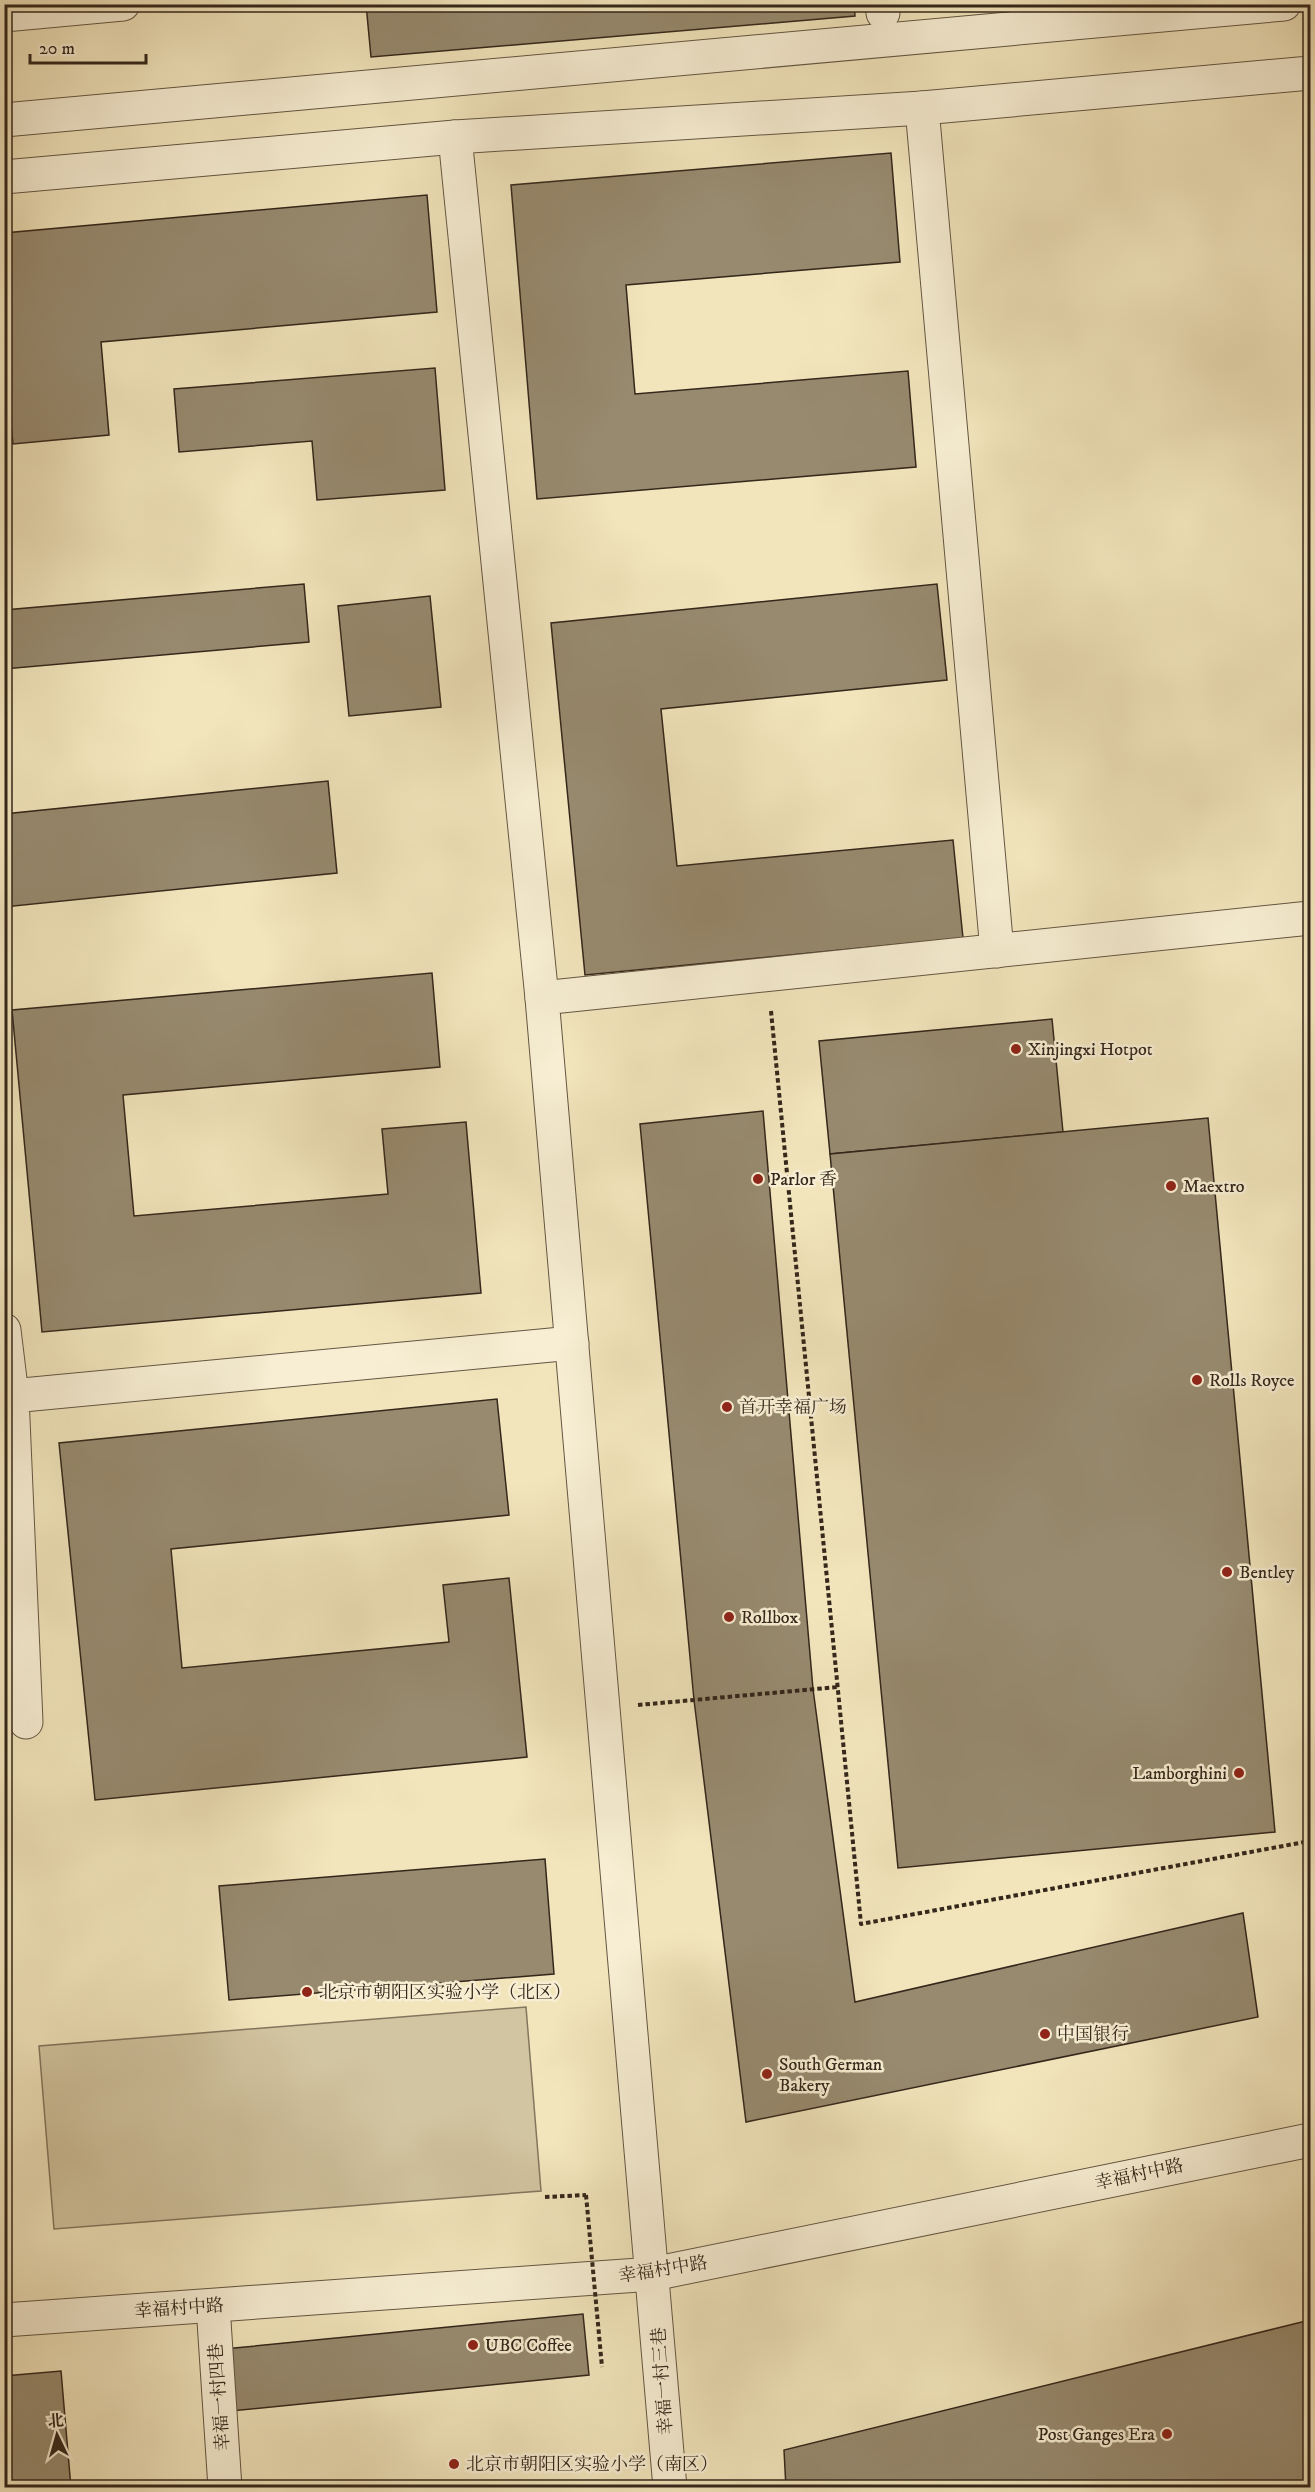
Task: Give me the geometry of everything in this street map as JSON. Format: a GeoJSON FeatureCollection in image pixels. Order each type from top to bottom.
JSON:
{"type":"FeatureCollection","features":[{"type":"Feature","properties":{"kind":"street"},"geometry":{"type":"LineString","coordinates":[[4,15],[123,4]]}},
{"type":"Feature","properties":{"kind":"street"},"geometry":{"type":"LineString","coordinates":[[4,120],[1284,4]]}},
{"type":"Feature","properties":{"kind":"street"},"geometry":{"type":"LineString","coordinates":[[4,177],[455,137],[922,108],[1311,73]]}},
{"type":"Feature","properties":{"kind":"street"},"geometry":{"type":"LineString","coordinates":[[922,108],[998,951]]}},
{"type":"Feature","properties":{"kind":"street","name":"幸福一村三巷"},"geometry":{"type":"LineString","coordinates":[[455,137],[542,998],[670,2487]]}},
{"type":"Feature","properties":{"kind":"street"},"geometry":{"type":"LineString","coordinates":[[542,998],[1311,918]]}},
{"type":"Feature","properties":{"kind":"street"},"geometry":{"type":"LineString","coordinates":[[4,1330],[12,1396],[26,1722]]}},
{"type":"Feature","properties":{"kind":"street"},"geometry":{"type":"LineString","coordinates":[[12,1396],[572,1343]]}},
{"type":"Feature","properties":{"kind":"street","name":"幸福村中路"},"geometry":{"type":"LineString","coordinates":[[4,2320],[653,2274],[1311,2140]]}},
{"type":"Feature","properties":{"kind":"street","name":"幸福一村四巷"},"geometry":{"type":"LineString","coordinates":[[213,2306],[225,2487]]}},
{"type":"Feature","properties":{"kind":"path"},"geometry":{"type":"LineString","coordinates":[[768,974],[861,1924],[1311,1841]]}},
{"type":"Feature","properties":{"kind":"path"},"geometry":{"type":"LineString","coordinates":[[604,1708],[838,1687]]}},
{"type":"Feature","properties":{"kind":"path"},"geometry":{"type":"LineString","coordinates":[[545,2197],[586,2195],[602,2367]]}},
{"type":"Feature","properties":{"kind":"shaded area"},"geometry":{"type":"Polygon","coordinates":[[[526,2007],[541,2191],[54,2229],[39,2046],[526,2007]]]}},
{"type":"Feature","properties":{"kind":"building"},"geometry":{"type":"Polygon","coordinates":[[[366,4],[854,4],[855,16],[371,57],[366,4]]]}},
{"type":"Feature","properties":{"kind":"building"},"geometry":{"type":"Polygon","coordinates":[[[891,153],[900,262],[626,285],[635,394],[908,371],[916,467],[537,499],[511,185],[891,153]]]}},
{"type":"Feature","properties":{"kind":"building"},"geometry":{"type":"Polygon","coordinates":[[[427,195],[437,312],[101,342],[109,435],[13,444],[4,353],[4,233],[427,195]]]}},
{"type":"Feature","properties":{"kind":"building"},"geometry":{"type":"Polygon","coordinates":[[[435,368],[445,490],[317,500],[312,441],[179,452],[174,389],[435,368]]]}},
{"type":"Feature","properties":{"kind":"building"},"geometry":{"type":"Polygon","coordinates":[[[304,584],[309,642],[4,669],[4,610],[304,584]]]}},
{"type":"Feature","properties":{"kind":"building"},"geometry":{"type":"Polygon","coordinates":[[[937,584],[947,680],[661,709],[677,866],[953,840],[963,938],[585,975],[551,623],[937,584]]]}},
{"type":"Feature","properties":{"kind":"building"},"geometry":{"type":"Polygon","coordinates":[[[430,596],[441,707],[349,716],[338,606],[430,596]]]}},
{"type":"Feature","properties":{"kind":"building"},"geometry":{"type":"Polygon","coordinates":[[[328,781],[337,873],[4,907],[4,814],[328,781]]]}},
{"type":"Feature","properties":{"kind":"building"},"geometry":{"type":"Polygon","coordinates":[[[432,973],[440,1067],[123,1095],[134,1216],[388,1194],[382,1129],[466,1122],[481,1293],[42,1332],[12,1010],[432,973]]]}},
{"type":"Feature","properties":{"kind":"building"},"geometry":{"type":"Polygon","coordinates":[[[1052,1019],[1063,1132],[830,1154],[819,1041],[1052,1019]]]}},
{"type":"Feature","properties":{"kind":"building","name":"首开幸福广场"},"geometry":{"type":"Polygon","coordinates":[[[763,1111],[813,1689],[855,2002],[1243,1913],[1258,2017],[746,2122],[694,1700],[640,1124],[763,1111]]]}},
{"type":"Feature","properties":{"kind":"building"},"geometry":{"type":"Polygon","coordinates":[[[1208,1118],[1275,1832],[898,1868],[830,1154],[1208,1118]]]}},
{"type":"Feature","properties":{"kind":"building"},"geometry":{"type":"Polygon","coordinates":[[[497,1399],[509,1515],[171,1549],[182,1668],[449,1642],[443,1585],[509,1578],[527,1757],[95,1800],[59,1443],[497,1399]]]}},
{"type":"Feature","properties":{"kind":"building"},"geometry":{"type":"Polygon","coordinates":[[[545,1859],[554,1974],[229,2000],[219,1886],[545,1859]]]}},
{"type":"Feature","properties":{"kind":"building"},"geometry":{"type":"Polygon","coordinates":[[[583,2314],[589,2375],[231,2411],[224,2349],[583,2314]]]}},
{"type":"Feature","properties":{"kind":"building"},"geometry":{"type":"Polygon","coordinates":[[[1310,2320],[1310,2488],[786,2488],[784,2450],[1310,2320]]]}},
{"type":"Feature","properties":{"kind":"building"},"geometry":{"type":"Polygon","coordinates":[[[61,2371],[71,2488],[4,2488],[4,2376],[61,2371]]]}},
{"type":"Feature","properties":{"kind":"place","name":"Xinjingxi Hotpot"},"geometry":{"type":"Point","coordinates":[1016,1049]}},
{"type":"Feature","properties":{"kind":"place","name":"Parlor 香"},"geometry":{"type":"Point","coordinates":[758,1179]}},
{"type":"Feature","properties":{"kind":"place","name":"Maextro"},"geometry":{"type":"Point","coordinates":[1171,1186]}},
{"type":"Feature","properties":{"kind":"place","name":"Rolls Royce"},"geometry":{"type":"Point","coordinates":[1197,1380]}},
{"type":"Feature","properties":{"kind":"place","name":"首开幸福广场"},"geometry":{"type":"Point","coordinates":[727,1407]}},
{"type":"Feature","properties":{"kind":"place","name":"Bentley"},"geometry":{"type":"Point","coordinates":[1227,1572]}},
{"type":"Feature","properties":{"kind":"place","name":"Rollbox"},"geometry":{"type":"Point","coordinates":[729,1617]}},
{"type":"Feature","properties":{"kind":"place","name":"Lamborghini"},"geometry":{"type":"Point","coordinates":[1239,1773]}},
{"type":"Feature","properties":{"kind":"place","name":"北京市朝阳区实验小学（北区）"},"geometry":{"type":"Point","coordinates":[307,1992]}},
{"type":"Feature","properties":{"kind":"place","name":"中国银行"},"geometry":{"type":"Point","coordinates":[1045,2034]}},
{"type":"Feature","properties":{"kind":"place","name":"South German Bakery"},"geometry":{"type":"Point","coordinates":[767,2074]}},
{"type":"Feature","properties":{"kind":"place","name":"UBC Coffee"},"geometry":{"type":"Point","coordinates":[473,2345]}},
{"type":"Feature","properties":{"kind":"place","name":"Post Ganges Era"},"geometry":{"type":"Point","coordinates":[1167,2434]}},
{"type":"Feature","properties":{"kind":"place","name":"北京市朝阳区实验小学（南区）"},"geometry":{"type":"Point","coordinates":[454,2464]}}]}
